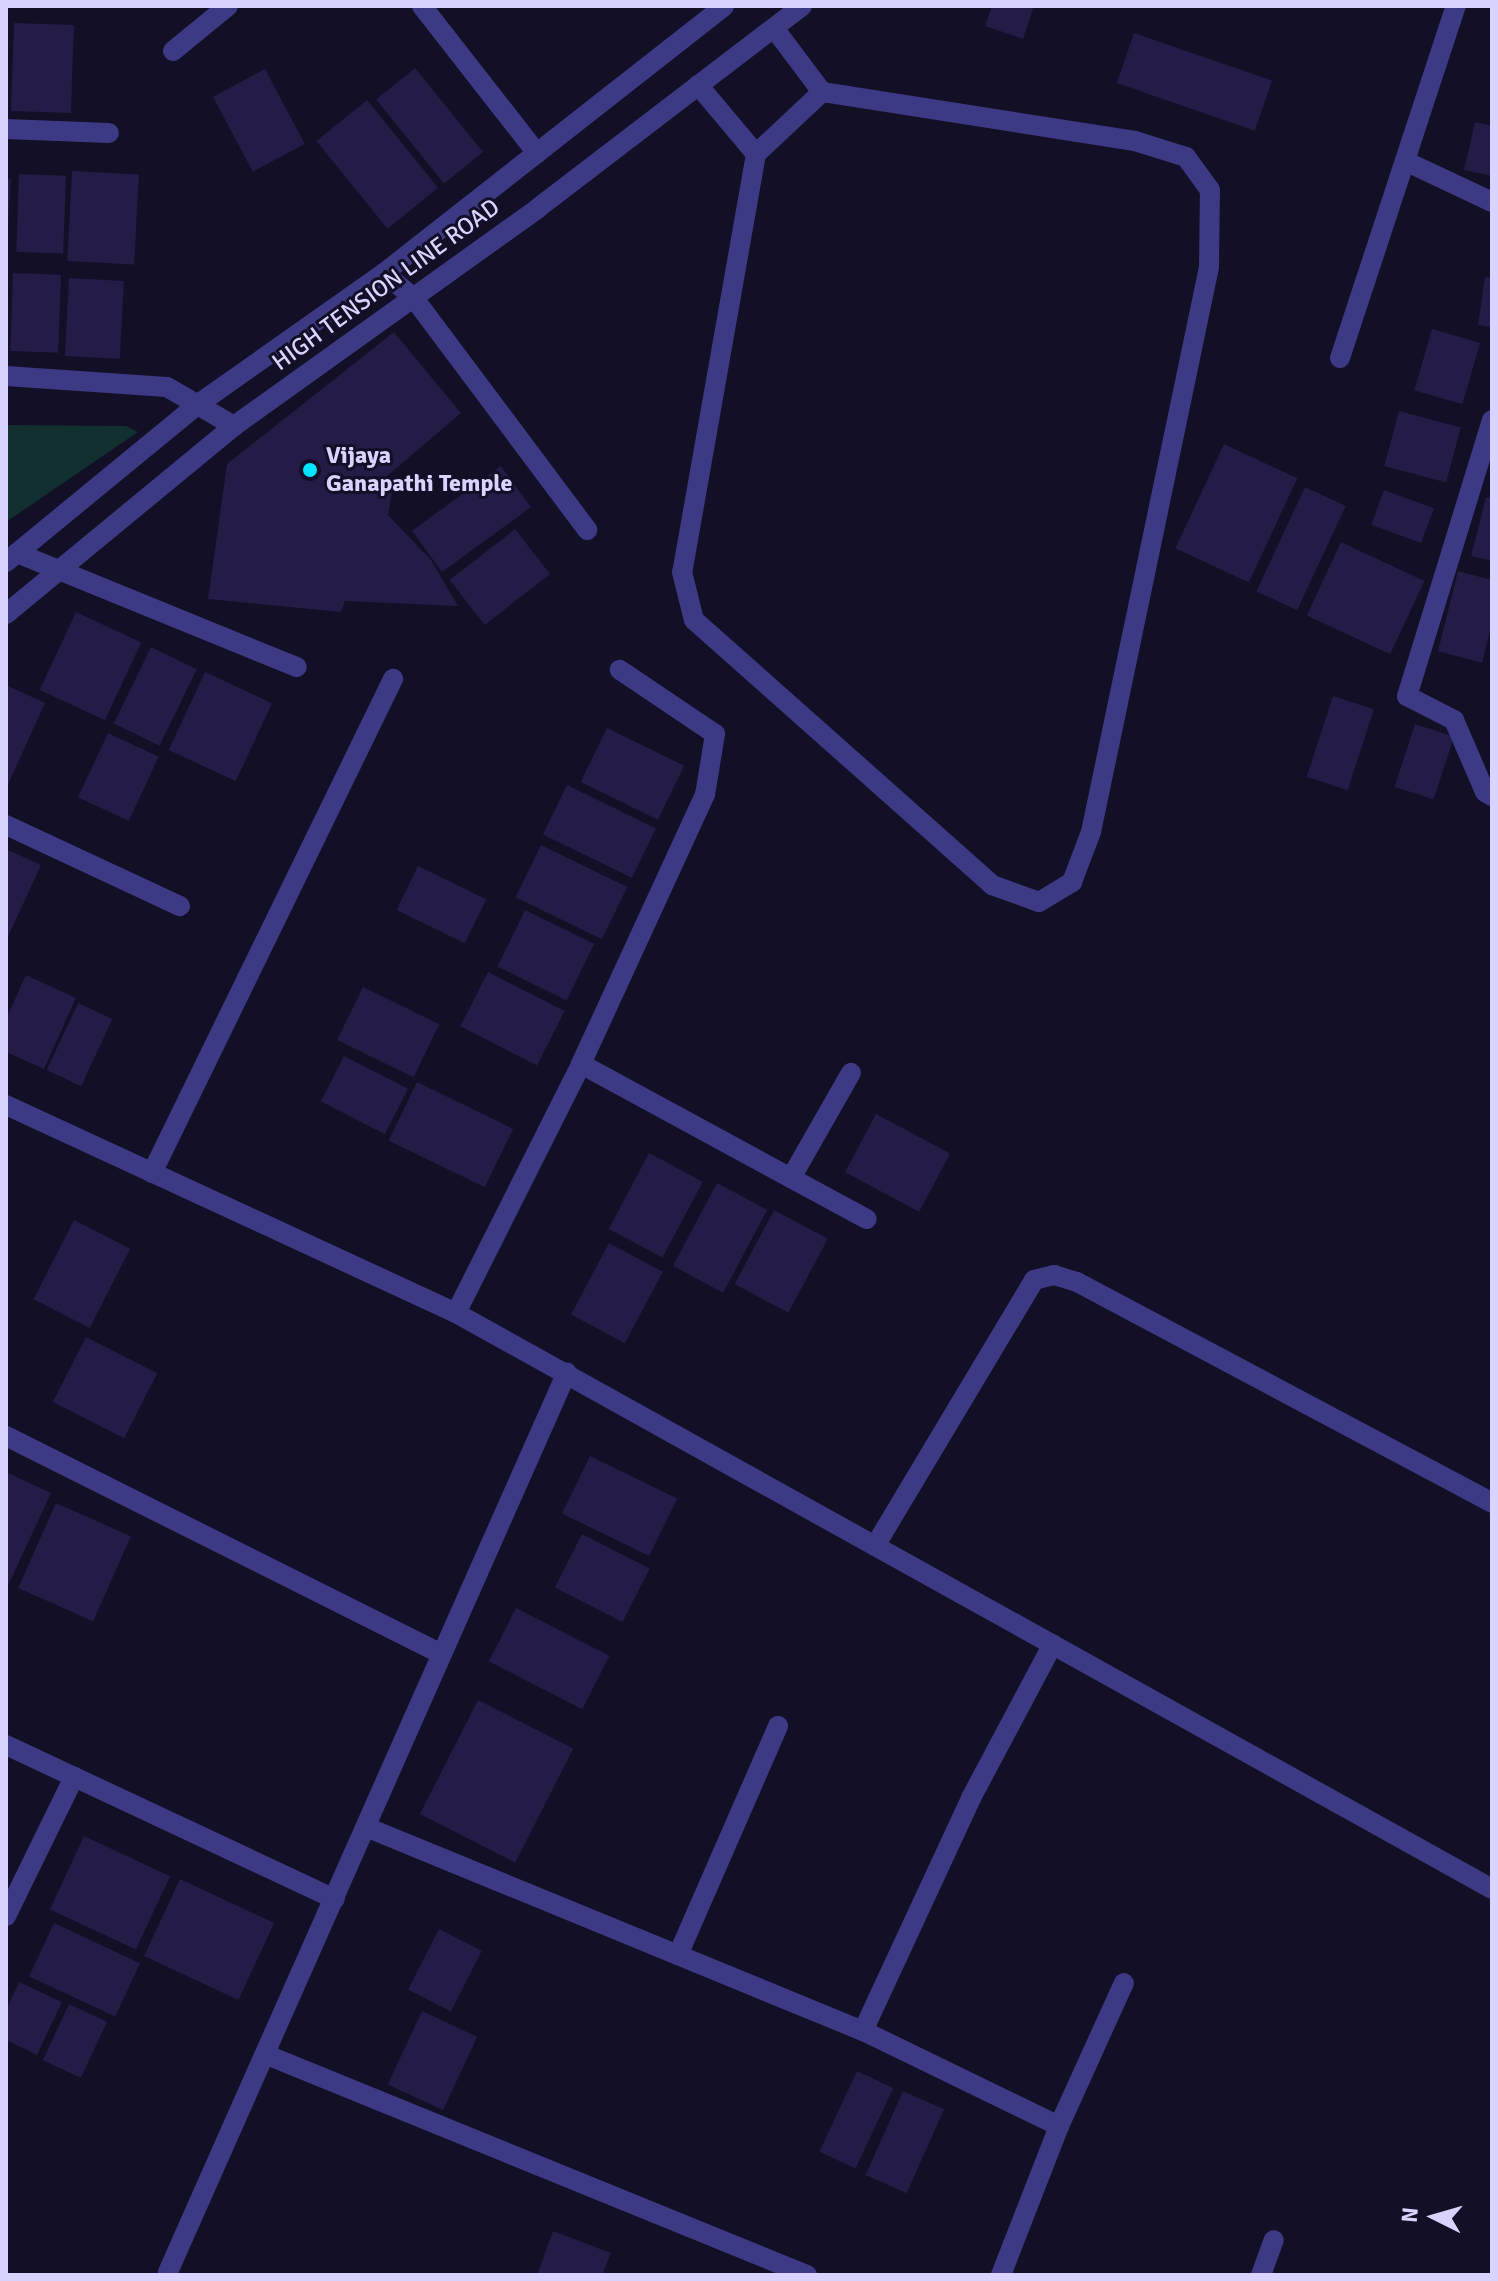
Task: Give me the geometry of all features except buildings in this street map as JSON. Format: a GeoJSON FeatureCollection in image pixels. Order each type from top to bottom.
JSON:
{"type":"FeatureCollection","features":[{"type":"Feature","properties":{"kind":"street"},"geometry":{"type":"LineString","coordinates":[[173,51],[228,6]]}},
{"type":"Feature","properties":{"kind":"street"},"geometry":{"type":"LineString","coordinates":[[422,6],[537,153]]}},
{"type":"Feature","properties":{"kind":"street","name":"HIGH TENSION LINE ROAD"},"geometry":{"type":"LineString","coordinates":[[12,558],[197,405],[384,273],[724,6]]}},
{"type":"Feature","properties":{"kind":"street","name":"HIGH TENSION LINE ROAD"},"geometry":{"type":"LineString","coordinates":[[6,614],[234,426],[413,297],[802,6]]}},
{"type":"Feature","properties":{"kind":"street"},"geometry":{"type":"LineString","coordinates":[[1340,358],[1456,6]]}},
{"type":"Feature","properties":{"kind":"street"},"geometry":{"type":"LineString","coordinates":[[774,28],[822,92],[1135,141],[1186,157],[1210,190],[1209,267],[1091,832],[1072,882],[1039,902],[992,885],[694,620],[682,572],[756,154],[822,92]]}},
{"type":"Feature","properties":{"kind":"street"},"geometry":{"type":"LineString","coordinates":[[698,85],[756,154]]}},
{"type":"Feature","properties":{"kind":"street"},"geometry":{"type":"LineString","coordinates":[[6,129],[109,133]]}},
{"type":"Feature","properties":{"kind":"street"},"geometry":{"type":"LineString","coordinates":[[1405,161],[1492,202]]}},
{"type":"Feature","properties":{"kind":"street"},"geometry":{"type":"LineString","coordinates":[[384,273],[413,297],[587,530]]}},
{"type":"Feature","properties":{"kind":"street"},"geometry":{"type":"LineString","coordinates":[[6,376],[167,387],[234,426]]}},
{"type":"Feature","properties":{"kind":"street"},"geometry":{"type":"LineString","coordinates":[[1492,420],[1407,696],[1454,720],[1485,792],[1492,796]]}},
{"type":"Feature","properties":{"kind":"street"},"geometry":{"type":"LineString","coordinates":[[12,558],[62,570],[297,667]]}},
{"type":"Feature","properties":{"kind":"street"},"geometry":{"type":"LineString","coordinates":[[456,1313],[581,1064],[705,795],[715,734],[620,670]]}},
{"type":"Feature","properties":{"kind":"street"},"geometry":{"type":"LineString","coordinates":[[152,1173],[393,679]]}},
{"type":"Feature","properties":{"kind":"street"},"geometry":{"type":"LineString","coordinates":[[6,825],[180,906]]}},
{"type":"Feature","properties":{"kind":"street"},"geometry":{"type":"LineString","coordinates":[[581,1064],[867,1219]]}},
{"type":"Feature","properties":{"kind":"street"},"geometry":{"type":"LineString","coordinates":[[791,1178],[851,1073]]}},
{"type":"Feature","properties":{"kind":"street"},"geometry":{"type":"LineString","coordinates":[[6,1105],[456,1313],[1492,1889]]}},
{"type":"Feature","properties":{"kind":"street"},"geometry":{"type":"LineString","coordinates":[[875,1546],[1034,1280],[1054,1275],[1077,1282],[1492,1503]]}},
{"type":"Feature","properties":{"kind":"street"},"geometry":{"type":"LineString","coordinates":[[168,2272],[267,2055],[567,1372]]}},
{"type":"Feature","properties":{"kind":"street"},"geometry":{"type":"LineString","coordinates":[[6,1436],[441,1654]]}},
{"type":"Feature","properties":{"kind":"street"},"geometry":{"type":"LineString","coordinates":[[863,2031],[971,1798],[1053,1644]]}},
{"type":"Feature","properties":{"kind":"street"},"geometry":{"type":"LineString","coordinates":[[678,1955],[778,1726]]}},
{"type":"Feature","properties":{"kind":"street"},"geometry":{"type":"LineString","coordinates":[[6,1745],[335,1899]]}},
{"type":"Feature","properties":{"kind":"street"},"geometry":{"type":"LineString","coordinates":[[6,1916],[74,1777]]}},
{"type":"Feature","properties":{"kind":"street"},"geometry":{"type":"LineString","coordinates":[[366,1827],[863,2031],[1059,2126]]}},
{"type":"Feature","properties":{"kind":"street"},"geometry":{"type":"LineString","coordinates":[[1001,2275],[1059,2126],[1124,1983]]}},
{"type":"Feature","properties":{"kind":"street"},"geometry":{"type":"LineString","coordinates":[[267,2055],[807,2275]]}},
{"type":"Feature","properties":{"kind":"street"},"geometry":{"type":"LineString","coordinates":[[1261,2275],[1274,2240]]}},
{"type":"Feature","properties":{"kind":"green space"},"geometry":{"type":"Polygon","coordinates":[[[6,425],[126,426],[138,432],[6,522],[6,425]]]}},
{"type":"Feature","properties":{"kind":"place","name":"Vijaya Ganapathi Temple"},"geometry":{"type":"Point","coordinates":[310,470]}}]}
